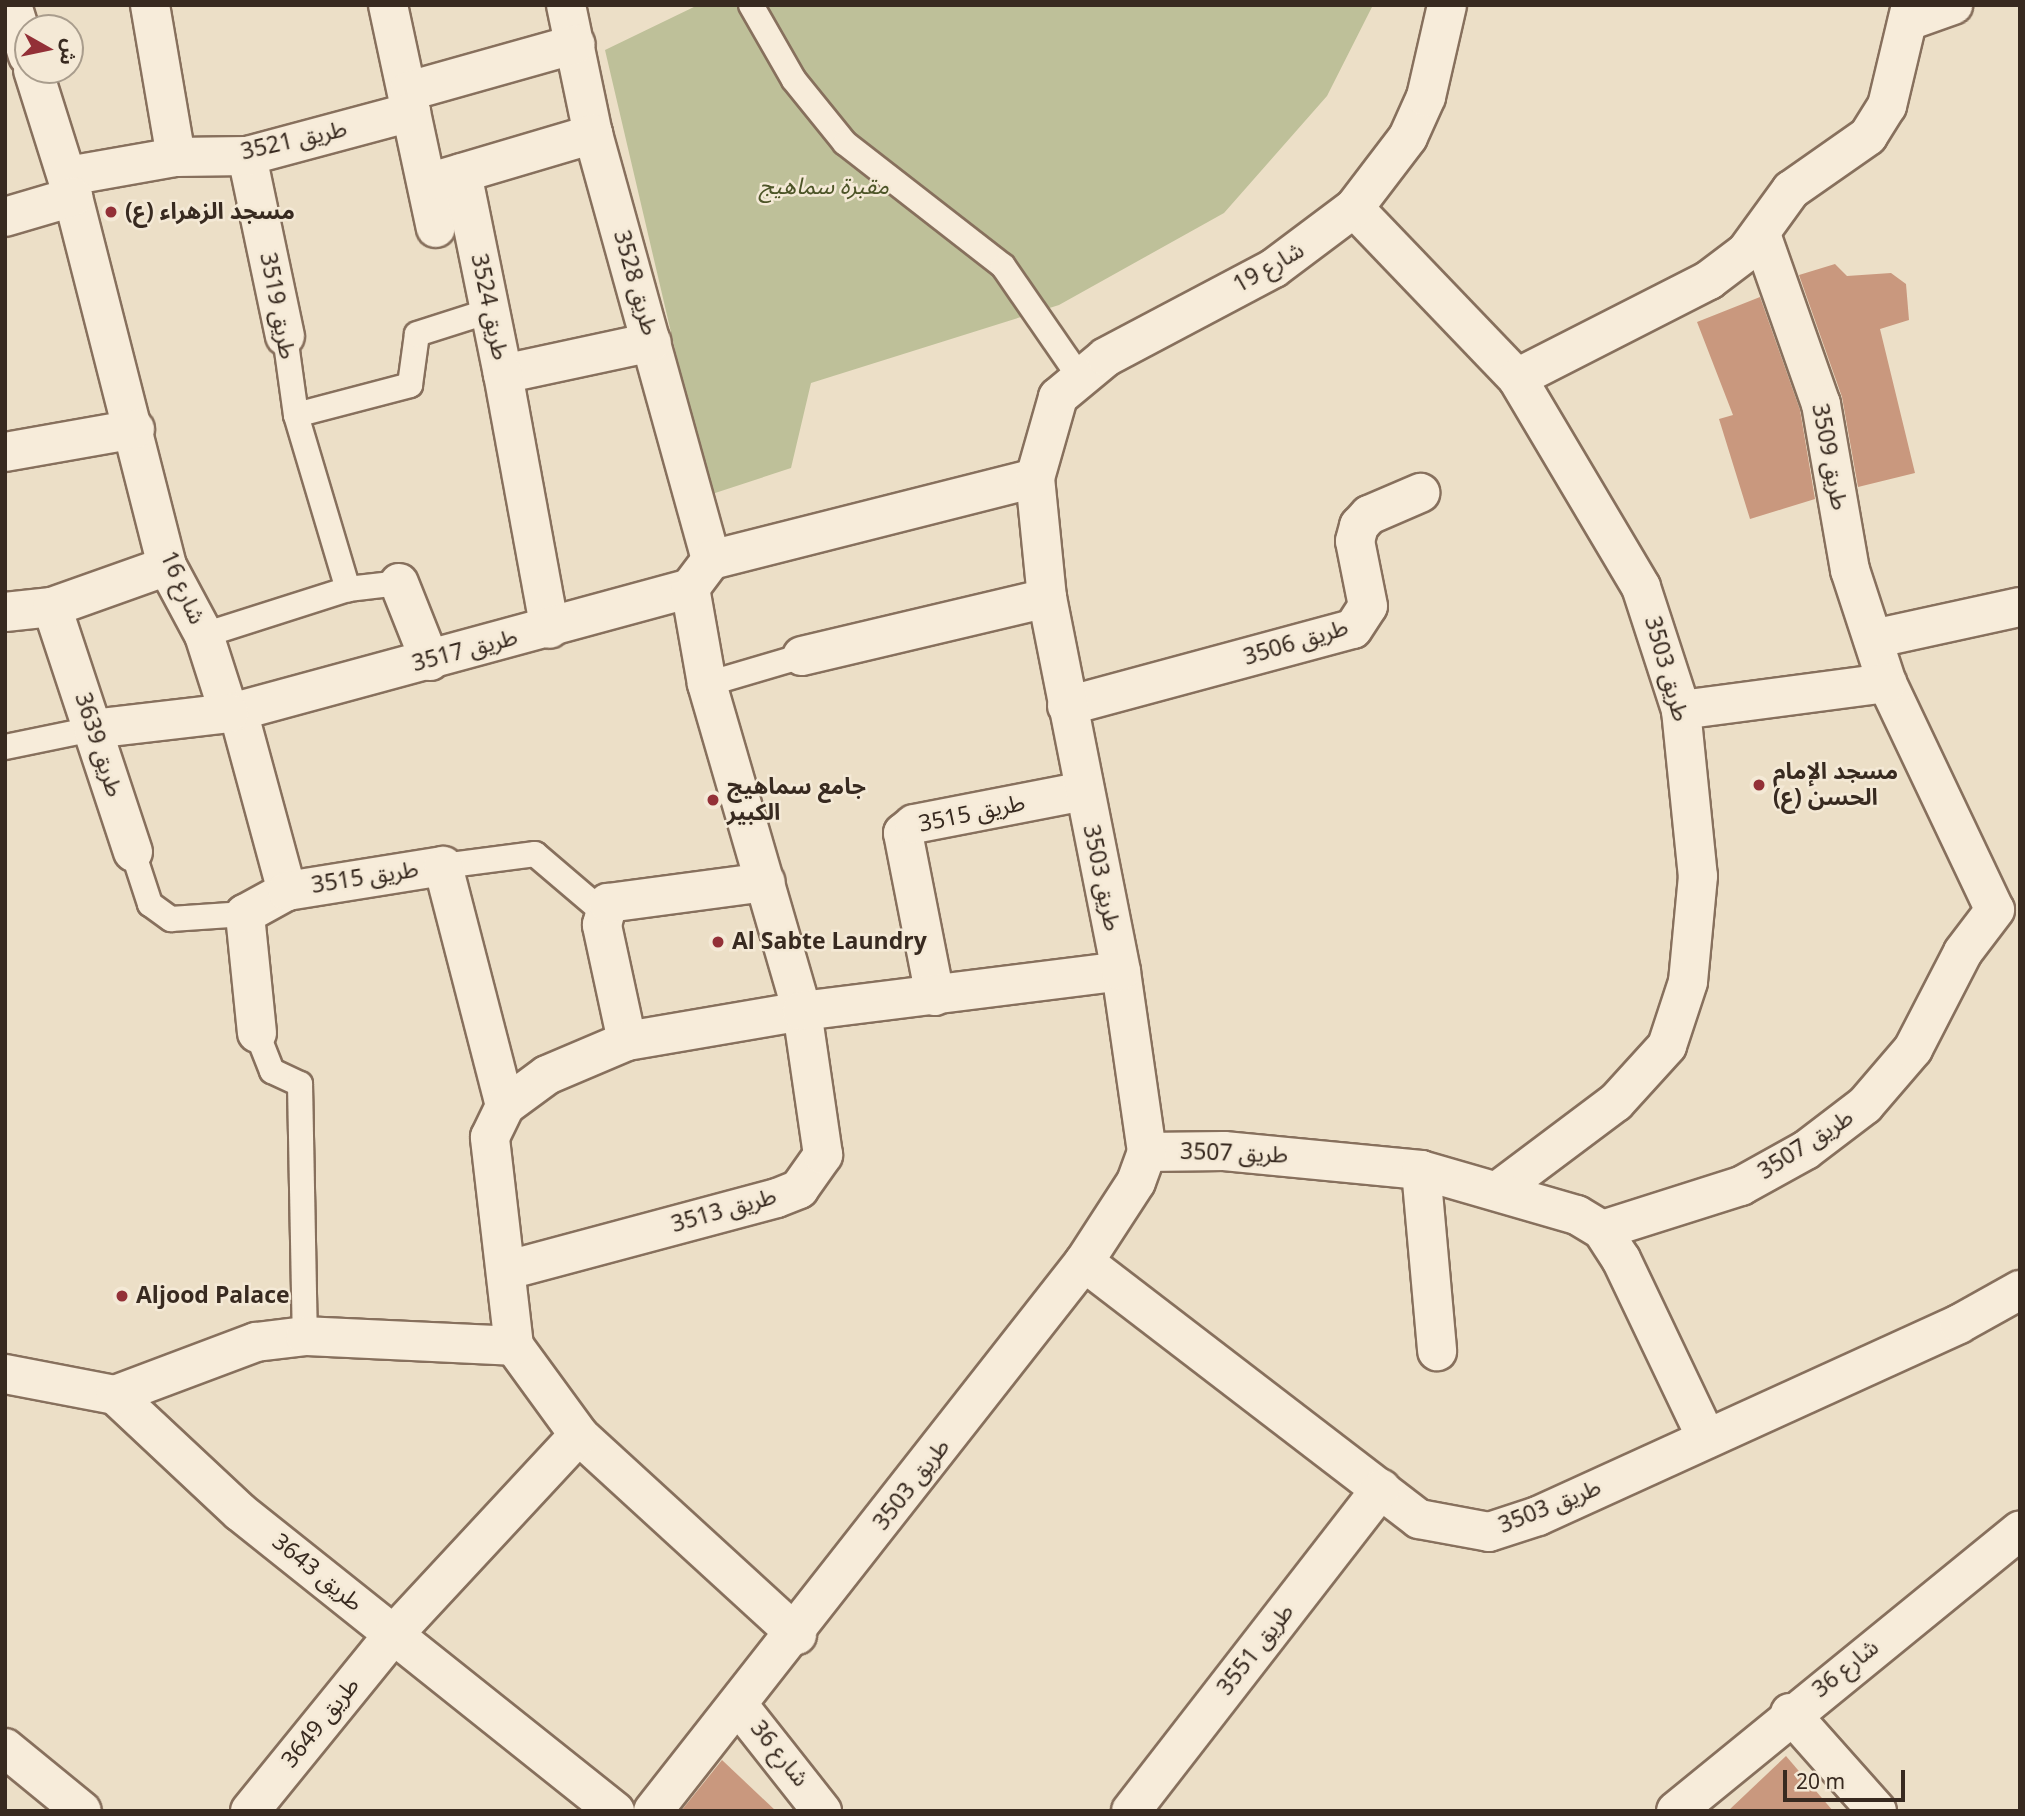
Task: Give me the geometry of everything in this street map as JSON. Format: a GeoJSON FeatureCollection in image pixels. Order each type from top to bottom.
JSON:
{"type":"FeatureCollection","features":[{"type":"Feature","properties":{"kind":"street"},"geometry":{"type":"LineString","coordinates":[[150,5],[176,157]]}},
{"type":"Feature","properties":{"kind":"street"},"geometry":{"type":"LineString","coordinates":[[388,5],[436,228]]}},
{"type":"Feature","properties":{"kind":"street","name":"طريق 3528"},"geometry":{"type":"LineString","coordinates":[[566,5],[593,134],[652,342],[701,574]]}},
{"type":"Feature","properties":{"kind":"street","name":"شارع 19"},"geometry":{"type":"LineString","coordinates":[[1035,478],[1058,397],[1079,376],[1274,268],[1354,208],[1408,137],[1426,97],[1447,5]]}},
{"type":"Feature","properties":{"kind":"street"},"geometry":{"type":"LineString","coordinates":[[1517,378],[1709,280],[1761,234],[1791,190],[1868,136],[1887,106],[1909,13],[1953,5]]}},
{"type":"Feature","properties":{"kind":"street"},"geometry":{"type":"LineString","coordinates":[[410,102],[576,44]]}},
{"type":"Feature","properties":{"kind":"street","name":"شارع 16"},"geometry":{"type":"LineString","coordinates":[[38,84],[71,187],[135,429],[167,566],[204,635],[234,712],[287,891]]}},
{"type":"Feature","properties":{"kind":"street","name":"طريق 3521"},"geometry":{"type":"LineString","coordinates":[[5,217],[71,187],[176,157],[247,156],[410,102]]}},
{"type":"Feature","properties":{"kind":"street"},"geometry":{"type":"LineString","coordinates":[[426,184],[593,134]]}},
{"type":"Feature","properties":{"kind":"street","name":"طريق 3519"},"geometry":{"type":"LineString","coordinates":[[247,156],[285,336]]}},
{"type":"Feature","properties":{"kind":"street","name":"طريق 3524"},"geometry":{"type":"LineString","coordinates":[[463,173],[503,374],[652,342]]}},
{"type":"Feature","properties":{"kind":"street","name":"طريق 3503"},"geometry":{"type":"LineString","coordinates":[[1354,208],[1517,378],[1641,587],[1681,710],[1698,876],[1688,982],[1667,1046],[1616,1102],[1499,1189]]}},
{"type":"Feature","properties":{"kind":"street","name":"طريق 3509"},"geometry":{"type":"LineString","coordinates":[[1761,234],[1821,404],[1850,570],[1887,683],[2007,905]]}},
{"type":"Feature","properties":{"kind":"street"},"geometry":{"type":"LineString","coordinates":[[503,374],[550,629]]}},
{"type":"Feature","properties":{"kind":"street"},"geometry":{"type":"LineString","coordinates":[[5,453],[135,429]]}},
{"type":"Feature","properties":{"kind":"street","name":"طريق 3503"},"geometry":{"type":"LineString","coordinates":[[739,1706],[797,1635],[1084,1262],[1147,1153],[1121,971],[1083,791],[1047,598],[1035,478]]}},
{"type":"Feature","properties":{"kind":"street","name":"طريق 3517"},"geometry":{"type":"LineString","coordinates":[[93,729],[234,712],[430,661],[550,629],[701,574],[1035,478]]}},
{"type":"Feature","properties":{"kind":"street","name":"طريق 3506"},"geometry":{"type":"LineString","coordinates":[[1067,706],[1353,629],[1368,606],[1355,541],[1359,526],[1368,515],[1420,493]]}},
{"type":"Feature","properties":{"kind":"street"},"geometry":{"type":"LineString","coordinates":[[5,612],[52,607],[167,566]]}},
{"type":"Feature","properties":{"kind":"street"},"geometry":{"type":"LineString","coordinates":[[701,574],[707,684],[802,1011]]}},
{"type":"Feature","properties":{"kind":"street"},"geometry":{"type":"LineString","coordinates":[[400,583],[430,661]]}},
{"type":"Feature","properties":{"kind":"street"},"geometry":{"type":"LineString","coordinates":[[802,656],[1047,598]]}},
{"type":"Feature","properties":{"kind":"street","name":"طريق 3639"},"geometry":{"type":"LineString","coordinates":[[52,607],[133,852]]}},
{"type":"Feature","properties":{"kind":"street"},"geometry":{"type":"LineString","coordinates":[[1873,639],[2020,607]]}},
{"type":"Feature","properties":{"kind":"street"},"geometry":{"type":"LineString","coordinates":[[1681,710],[1887,683]]}},
{"type":"Feature","properties":{"kind":"street","name":"طريق 3515"},"geometry":{"type":"LineString","coordinates":[[935,996],[903,832],[914,824],[1083,791]]}},
{"type":"Feature","properties":{"kind":"street","name":"طريق 3515"},"geometry":{"type":"LineString","coordinates":[[287,891],[443,866],[505,1106]]}},
{"type":"Feature","properties":{"kind":"street"},"geometry":{"type":"LineString","coordinates":[[627,1041],[602,911],[615,901],[766,882]]}},
{"type":"Feature","properties":{"kind":"street"},"geometry":{"type":"LineString","coordinates":[[257,1032],[245,914],[287,891]]}},
{"type":"Feature","properties":{"kind":"street","name":"طريق 3507"},"geometry":{"type":"LineString","coordinates":[[1147,1153],[1224,1151],[1421,1170],[1499,1189],[1602,1230],[1741,1186],[1806,1150],[1865,1105],[1913,1049],[1963,952],[2007,905]]}},
{"type":"Feature","properties":{"kind":"street"},"geometry":{"type":"LineString","coordinates":[[797,1635],[579,1434],[514,1346],[508,1270],[490,1137],[505,1106],[547,1075],[627,1041],[802,1011],[1121,971]]}},
{"type":"Feature","properties":{"kind":"street","name":"طريق 3513"},"geometry":{"type":"LineString","coordinates":[[508,1270],[799,1189],[822,1155],[824,1136],[802,1011]]}},
{"type":"Feature","properties":{"kind":"street"},"geometry":{"type":"LineString","coordinates":[[1421,1170],[1437,1351]]}},
{"type":"Feature","properties":{"kind":"street"},"geometry":{"type":"LineString","coordinates":[[1602,1230],[1707,1439]]}},
{"type":"Feature","properties":{"kind":"street","name":"طريق 3503"},"geometry":{"type":"LineString","coordinates":[[1084,1262],[1419,1519],[1489,1532],[1707,1439],[2020,1290]]}},
{"type":"Feature","properties":{"kind":"street"},"geometry":{"type":"LineString","coordinates":[[5,1374],[115,1395],[207,1356],[305,1336],[514,1346]]}},
{"type":"Feature","properties":{"kind":"street","name":"طريق 3643"},"geometry":{"type":"LineString","coordinates":[[115,1395],[240,1512],[615,1811]]}},
{"type":"Feature","properties":{"kind":"street"},"geometry":{"type":"LineString","coordinates":[[393,1635],[579,1434]]}},
{"type":"Feature","properties":{"kind":"street","name":"طريق 3551"},"geometry":{"type":"LineString","coordinates":[[1130,1811],[1381,1489]]}},
{"type":"Feature","properties":{"kind":"street","name":"شارع 36"},"geometry":{"type":"LineString","coordinates":[[1676,1811],[1790,1713],[2020,1530]]}},
{"type":"Feature","properties":{"kind":"street","name":"طريق 3649"},"geometry":{"type":"LineString","coordinates":[[250,1811],[393,1635]]}},
{"type":"Feature","properties":{"kind":"street","name":"شارع 36"},"geometry":{"type":"LineString","coordinates":[[653,1811],[739,1706],[822,1811]]}},
{"type":"Feature","properties":{"kind":"street"},"geometry":{"type":"LineString","coordinates":[[1790,1713],[1877,1811]]}},
{"type":"Feature","properties":{"kind":"street"},"geometry":{"type":"LineString","coordinates":[[5,1748],[82,1811]]}},
{"type":"Feature","properties":{"kind":"lane"},"geometry":{"type":"LineString","coordinates":[[751,5],[794,80],[845,143],[1003,266],[1079,376]]}},
{"type":"Feature","properties":{"kind":"lane"},"geometry":{"type":"LineString","coordinates":[[296,415],[410,385],[417,334],[489,312]]}},
{"type":"Feature","properties":{"kind":"lane","name":"طريق 3519"},"geometry":{"type":"LineString","coordinates":[[285,336],[296,415],[348,589]]}},
{"type":"Feature","properties":{"kind":"lane"},"geometry":{"type":"LineString","coordinates":[[204,635],[348,589],[400,583]]}},
{"type":"Feature","properties":{"kind":"lane"},"geometry":{"type":"LineString","coordinates":[[707,684],[802,656]]}},
{"type":"Feature","properties":{"kind":"lane"},"geometry":{"type":"LineString","coordinates":[[5,747],[93,729]]}},
{"type":"Feature","properties":{"kind":"lane","name":"طريق 3639"},"geometry":{"type":"LineString","coordinates":[[133,852],[150,904],[171,919],[245,914]]}},
{"type":"Feature","properties":{"kind":"lane","name":"طريق 3515"},"geometry":{"type":"LineString","coordinates":[[443,866],[535,854],[602,911]]}},
{"type":"Feature","properties":{"kind":"lane"},"geometry":{"type":"LineString","coordinates":[[257,1032],[272,1071],[300,1084],[305,1336]]}},
{"type":"Feature","properties":{"kind":"green space","name":"مقبرة سماهيج"},"geometry":{"type":"Polygon","coordinates":[[[698,5],[1373,5],[1327,96],[1224,213],[1059,305],[811,383],[791,468],[709,495],[605,50],[698,5]]]}},
{"type":"Feature","properties":{"kind":"building"},"geometry":{"type":"Polygon","coordinates":[[[1835,264],[1847,276],[1891,273],[1906,284],[1909,320],[1880,329],[1915,473],[1858,487],[1842,397],[1799,275],[1835,264]]]}},
{"type":"Feature","properties":{"kind":"building"},"geometry":{"type":"Polygon","coordinates":[[[1760,297],[1800,410],[1815,499],[1750,519],[1719,419],[1733,415],[1697,322],[1760,297]]]}},
{"type":"Feature","properties":{"kind":"building"},"geometry":{"type":"Polygon","coordinates":[[[1786,1756],[1833,1811],[1728,1811],[1786,1756]]]}},
{"type":"Feature","properties":{"kind":"building"},"geometry":{"type":"Polygon","coordinates":[[[722,1760],[776,1811],[681,1811],[722,1760]]]}},
{"type":"Feature","properties":{"kind":"place","name":"مسجد الزهراء (ع)"},"geometry":{"type":"Point","coordinates":[111,212]}},
{"type":"Feature","properties":{"kind":"place","name":"مسجد الإمام الحسن (ع)"},"geometry":{"type":"Point","coordinates":[1759,785]}},
{"type":"Feature","properties":{"kind":"place","name":"جامع سماهيج الكبير"},"geometry":{"type":"Point","coordinates":[713,800]}},
{"type":"Feature","properties":{"kind":"place","name":"Al Sabte Laundry"},"geometry":{"type":"Point","coordinates":[718,942]}},
{"type":"Feature","properties":{"kind":"place","name":"Aljood Palace"},"geometry":{"type":"Point","coordinates":[122,1296]}}]}
